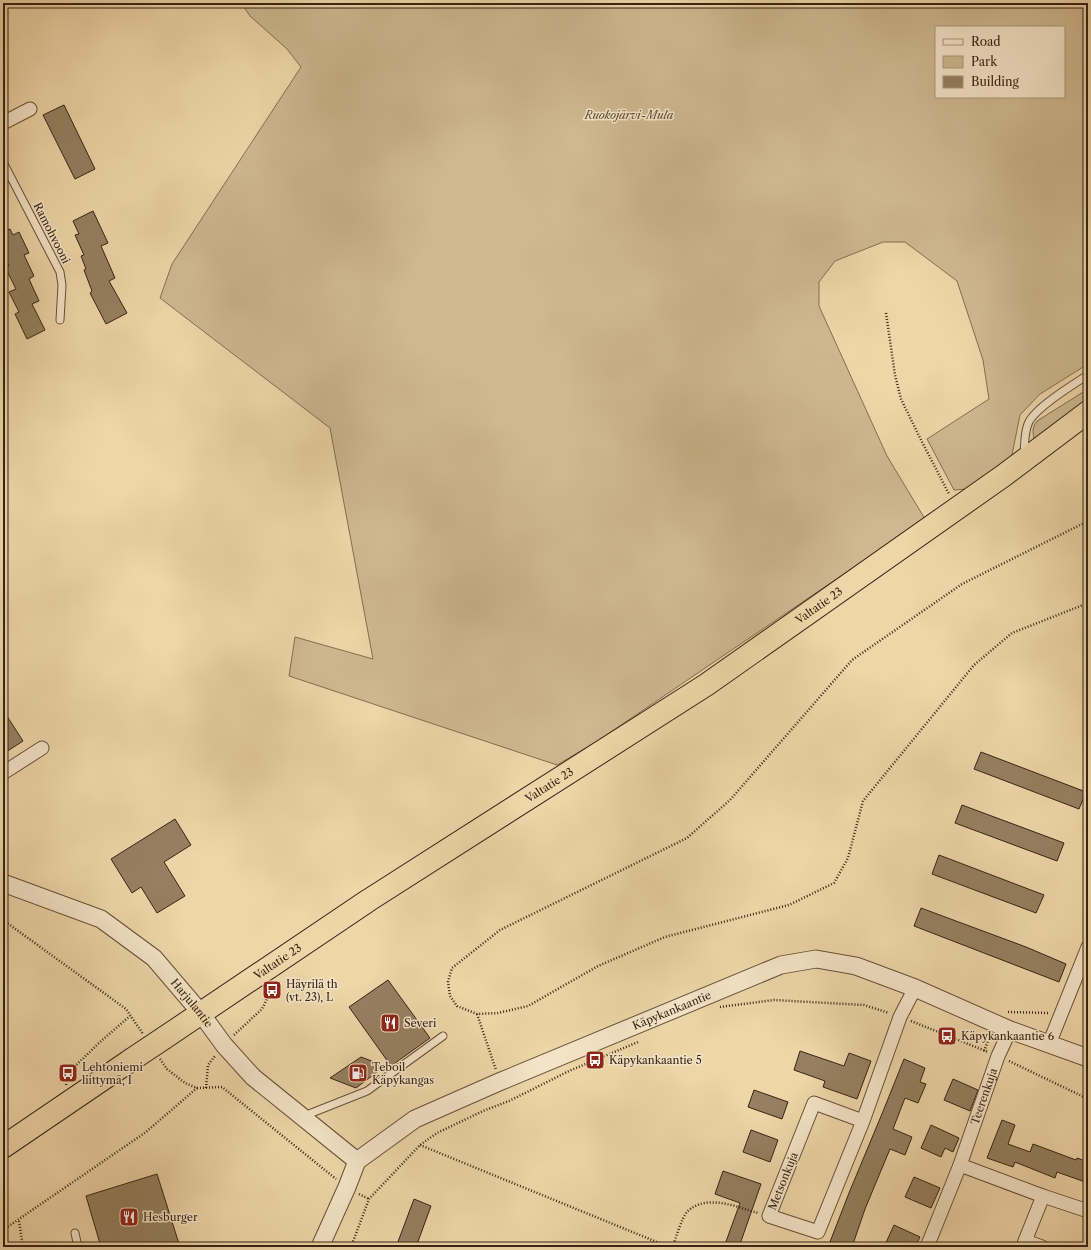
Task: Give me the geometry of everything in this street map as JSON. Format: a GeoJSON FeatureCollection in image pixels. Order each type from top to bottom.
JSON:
{"type":"FeatureCollection","features":[{"type":"Feature","properties":{"kind":"highway","name":"Valtatie 23"},"geometry":{"type":"LineString","coordinates":[[3,1147],[131,1060],[157,1045],[200,1012],[369,900],[706,685],[957,509],[1088,412]]}},
{"type":"Feature","properties":{"kind":"street"},"geometry":{"type":"LineString","coordinates":[[3,123],[30,109]]}},
{"type":"Feature","properties":{"kind":"street"},"geometry":{"type":"LineString","coordinates":[[3,773],[42,748]]}},
{"type":"Feature","properties":{"kind":"street","name":"Harjulantie"},"geometry":{"type":"LineString","coordinates":[[3,883],[101,919],[154,958],[200,1012],[224,1045],[253,1078],[357,1161]]}},
{"type":"Feature","properties":{"kind":"street"},"geometry":{"type":"LineString","coordinates":[[1049,1044],[1088,947]]}},
{"type":"Feature","properties":{"kind":"street","name":"Käpykankaantie"},"geometry":{"type":"LineString","coordinates":[[357,1161],[415,1119],[499,1082],[781,966],[816,959],[856,966],[915,988],[1003,1027],[1088,1058]]}},
{"type":"Feature","properties":{"kind":"street","name":"Metsonkuja"},"geometry":{"type":"LineString","coordinates":[[863,1121],[814,1103],[769,1216],[818,1232],[863,1121],[900,1017],[915,988]]}},
{"type":"Feature","properties":{"kind":"street","name":"Teerenkuja"},"geometry":{"type":"LineString","coordinates":[[927,1247],[960,1165],[998,1056],[1003,1027]]}},
{"type":"Feature","properties":{"kind":"street"},"geometry":{"type":"LineString","coordinates":[[320,1247],[357,1161]]}},
{"type":"Feature","properties":{"kind":"street"},"geometry":{"type":"LineString","coordinates":[[960,1165],[1088,1211]]}},
{"type":"Feature","properties":{"kind":"street"},"geometry":{"type":"LineString","coordinates":[[1042,1247],[1024,1244],[1043,1196]]}},
{"type":"Feature","properties":{"kind":"lane","name":"Ramohvooni"},"geometry":{"type":"LineString","coordinates":[[3,162],[60,272],[62,285],[60,320]]}},
{"type":"Feature","properties":{"kind":"lane"},"geometry":{"type":"LineString","coordinates":[[1024,460],[1025,434],[1028,422],[1037,411],[1088,375]]}},
{"type":"Feature","properties":{"kind":"lane"},"geometry":{"type":"LineString","coordinates":[[302,1117],[367,1091],[443,1036]]}},
{"type":"Feature","properties":{"kind":"lane"},"geometry":{"type":"LineString","coordinates":[[75,1233],[78,1247]]}},
{"type":"Feature","properties":{"kind":"path"},"geometry":{"type":"LineString","coordinates":[[886,313],[895,374],[901,399],[957,509]]}},
{"type":"Feature","properties":{"kind":"path"},"geometry":{"type":"LineString","coordinates":[[1088,521],[962,584],[852,660],[730,800],[687,838],[500,930],[452,968],[448,982],[450,996],[457,1006],[477,1014],[498,1013],[528,1006],[598,966],[665,937],[789,905],[834,883],[848,858],[863,801],[974,665],[1012,633],[1088,603]]}},
{"type":"Feature","properties":{"kind":"path"},"geometry":{"type":"LineString","coordinates":[[3,920],[126,1009],[130,1016],[157,1045],[167,1069],[185,1082],[197,1088],[222,1087],[347,1187],[369,1199]]}},
{"type":"Feature","properties":{"kind":"path"},"geometry":{"type":"LineString","coordinates":[[206,1088],[208,1065],[224,1045],[262,1009],[275,983]]}},
{"type":"Feature","properties":{"kind":"path"},"geometry":{"type":"LineString","coordinates":[[719,1007],[774,1000],[864,1005],[900,1017],[998,1056],[1088,1099]]}},
{"type":"Feature","properties":{"kind":"path"},"geometry":{"type":"LineString","coordinates":[[1003,1027],[1002,1012],[1061,1013]]}},
{"type":"Feature","properties":{"kind":"path"},"geometry":{"type":"LineString","coordinates":[[477,1014],[499,1082],[509,1102]]}},
{"type":"Feature","properties":{"kind":"path"},"geometry":{"type":"LineString","coordinates":[[62,1107],[68,1073],[130,1016]]}},
{"type":"Feature","properties":{"kind":"path"},"geometry":{"type":"LineString","coordinates":[[351,1247],[369,1199],[420,1145],[444,1130],[483,1111],[509,1102],[570,1071],[638,1042]]}},
{"type":"Feature","properties":{"kind":"path"},"geometry":{"type":"LineString","coordinates":[[3,1230],[19,1221],[146,1132],[197,1088]]}},
{"type":"Feature","properties":{"kind":"path"},"geometry":{"type":"LineString","coordinates":[[420,1145],[671,1247],[686,1212],[700,1204],[718,1201],[769,1216]]}},
{"type":"Feature","properties":{"kind":"path"},"geometry":{"type":"LineString","coordinates":[[19,1221],[23,1247]]}},
{"type":"Feature","properties":{"kind":"green space","name":"Ruokojärvi-Mula"},"geometry":{"type":"Polygon","coordinates":[[[241,3],[1088,3],[1088,364],[1040,394],[1020,415],[1011,460],[967,489],[954,490],[927,439],[989,399],[983,360],[957,281],[905,242],[883,242],[835,261],[819,282],[819,306],[887,456],[925,519],[596,742],[557,765],[289,676],[295,637],[373,659],[330,428],[160,298],[172,264],[301,67],[287,49],[250,16],[241,3]]]}},
{"type":"Feature","properties":{"kind":"green space"},"geometry":{"type":"Polygon","coordinates":[[[1088,389],[1088,404],[1035,443],[1033,429],[1037,421],[1088,389]]]}},
{"type":"Feature","properties":{"kind":"building"},"geometry":{"type":"Polygon","coordinates":[[[64,105],[95,169],[75,179],[43,115],[64,105]]]}},
{"type":"Feature","properties":{"kind":"building"},"geometry":{"type":"Polygon","coordinates":[[[93,211],[108,243],[101,246],[115,278],[109,281],[127,313],[106,324],[90,293],[92,291],[84,270],[86,269],[81,256],[84,255],[75,235],[79,234],[73,221],[93,211]]]}},
{"type":"Feature","properties":{"kind":"building"},"geometry":{"type":"Polygon","coordinates":[[[10,229],[13,235],[19,232],[29,253],[24,255],[34,276],[29,279],[39,301],[32,304],[45,330],[27,339],[15,314],[19,312],[9,292],[16,289],[5,267],[9,266],[3,254],[3,232],[10,229]]]}},
{"type":"Feature","properties":{"kind":"building"},"geometry":{"type":"Polygon","coordinates":[[[3,710],[23,741],[3,754],[3,710]]]}},
{"type":"Feature","properties":{"kind":"building"},"geometry":{"type":"Polygon","coordinates":[[[981,752],[1086,792],[1079,809],[974,769],[981,752]]]}},
{"type":"Feature","properties":{"kind":"building"},"geometry":{"type":"Polygon","coordinates":[[[962,805],[1064,843],[1057,861],[955,823],[962,805]]]}},
{"type":"Feature","properties":{"kind":"building"},"geometry":{"type":"Polygon","coordinates":[[[175,819],[191,845],[164,862],[185,896],[157,913],[141,887],[132,893],[111,859],[175,819]]]}},
{"type":"Feature","properties":{"kind":"building"},"geometry":{"type":"Polygon","coordinates":[[[939,855],[1044,895],[1036,913],[932,874],[939,855]]]}},
{"type":"Feature","properties":{"kind":"building"},"geometry":{"type":"Polygon","coordinates":[[[921,908],[1026,947],[1066,964],[1059,982],[914,926],[921,908]]]}},
{"type":"Feature","properties":{"kind":"building","name":"Severi"},"geometry":{"type":"Polygon","coordinates":[[[388,980],[430,1038],[391,1066],[349,1007],[388,980]]]}},
{"type":"Feature","properties":{"kind":"building"},"geometry":{"type":"Polygon","coordinates":[[[800,1051],[844,1066],[849,1053],[871,1061],[857,1099],[823,1087],[825,1081],[794,1070],[800,1051]]]}},
{"type":"Feature","properties":{"kind":"building"},"geometry":{"type":"Polygon","coordinates":[[[361,1057],[385,1066],[356,1088],[330,1078],[361,1057]]]}},
{"type":"Feature","properties":{"kind":"building"},"geometry":{"type":"Polygon","coordinates":[[[904,1059],[925,1068],[920,1082],[926,1084],[918,1103],[905,1098],[893,1129],[912,1137],[905,1155],[890,1149],[865,1209],[852,1247],[828,1247],[849,1193],[904,1059]]]}},
{"type":"Feature","properties":{"kind":"building"},"geometry":{"type":"Polygon","coordinates":[[[953,1079],[978,1090],[970,1111],[944,1100],[953,1079]]]}},
{"type":"Feature","properties":{"kind":"building"},"geometry":{"type":"Polygon","coordinates":[[[754,1090],[788,1102],[782,1119],[748,1107],[754,1090]]]}},
{"type":"Feature","properties":{"kind":"building"},"geometry":{"type":"Polygon","coordinates":[[[1002,1120],[1015,1125],[1008,1144],[1030,1152],[1033,1144],[1076,1160],[1077,1158],[1088,1162],[1088,1183],[1057,1172],[1055,1178],[1015,1162],[1013,1167],[987,1158],[1002,1120]]]}},
{"type":"Feature","properties":{"kind":"building"},"geometry":{"type":"Polygon","coordinates":[[[931,1125],[959,1138],[953,1152],[945,1148],[941,1157],[921,1148],[931,1125]]]}},
{"type":"Feature","properties":{"kind":"building"},"geometry":{"type":"Polygon","coordinates":[[[751,1130],[778,1140],[770,1162],[743,1152],[751,1130]]]}},
{"type":"Feature","properties":{"kind":"building"},"geometry":{"type":"Polygon","coordinates":[[[723,1171],[761,1184],[739,1247],[724,1247],[740,1203],[715,1194],[723,1171]]]}},
{"type":"Feature","properties":{"kind":"building"},"geometry":{"type":"Polygon","coordinates":[[[157,1174],[180,1247],[101,1247],[86,1196],[157,1174]]]}},
{"type":"Feature","properties":{"kind":"building"},"geometry":{"type":"Polygon","coordinates":[[[914,1177],[940,1188],[931,1208],[905,1197],[914,1177]]]}},
{"type":"Feature","properties":{"kind":"building"},"geometry":{"type":"Polygon","coordinates":[[[414,1199],[431,1206],[416,1247],[396,1247],[414,1199]]]}},
{"type":"Feature","properties":{"kind":"building"},"geometry":{"type":"Polygon","coordinates":[[[894,1225],[920,1237],[915,1247],[884,1247],[894,1225]]]}},
{"type":"Feature","properties":{"kind":"place","name":"Häyrilä th (vt. 23), L"},"geometry":{"type":"Point","coordinates":[272,990]}},
{"type":"Feature","properties":{"kind":"place","name":"Severi"},"geometry":{"type":"Point","coordinates":[390,1023]}},
{"type":"Feature","properties":{"kind":"place","name":"Käpykankaantie 6"},"geometry":{"type":"Point","coordinates":[947,1036]}},
{"type":"Feature","properties":{"kind":"place","name":"Käpykankaantie 5"},"geometry":{"type":"Point","coordinates":[595,1060]}},
{"type":"Feature","properties":{"kind":"place","name":"Lehtoniemi liittymä, I"},"geometry":{"type":"Point","coordinates":[68,1073]}},
{"type":"Feature","properties":{"kind":"place","name":"Teboil Käpykangas"},"geometry":{"type":"Point","coordinates":[358,1073]}},
{"type":"Feature","properties":{"kind":"place","name":"Hesburger"},"geometry":{"type":"Point","coordinates":[129,1217]}}]}
